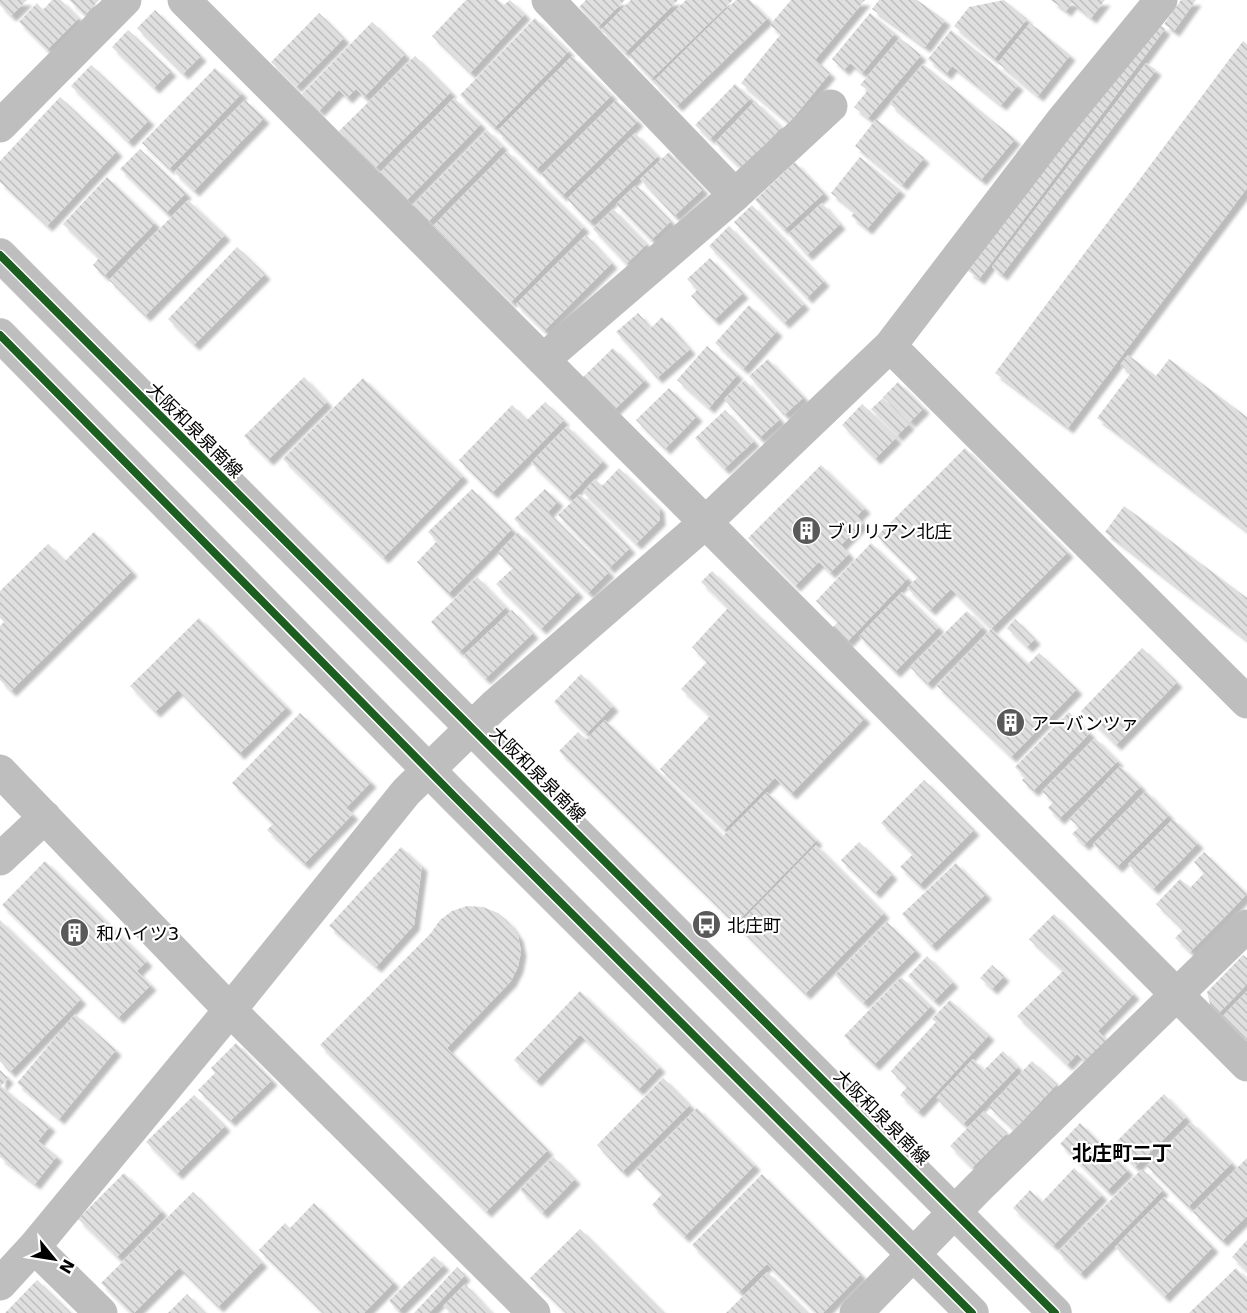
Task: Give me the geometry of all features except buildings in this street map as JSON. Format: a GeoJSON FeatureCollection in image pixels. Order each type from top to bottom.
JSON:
{"type":"FeatureCollection","features":[{"type":"Feature","properties":{"kind":"street"},"geometry":{"type":"LineString","coordinates":[[0,126],[125,0]]}},
{"type":"Feature","properties":{"kind":"street"},"geometry":{"type":"LineString","coordinates":[[184,0],[1247,1065]]}},
{"type":"Feature","properties":{"kind":"street"},"geometry":{"type":"LineString","coordinates":[[548,0],[735,195]]}},
{"type":"Feature","properties":{"kind":"street"},"geometry":{"type":"LineString","coordinates":[[0,1284],[34,1247],[230,1010],[406,792],[471,728],[706,522],[890,346],[1061,122],[1161,0]]}},
{"type":"Feature","properties":{"kind":"street"},"geometry":{"type":"LineString","coordinates":[[543,360],[735,195],[831,106]]}},
{"type":"Feature","properties":{"kind":"street","name":"大阪和泉泉南線"},"geometry":{"type":"LineString","coordinates":[[0,255],[1055,1313]]}},
{"type":"Feature","properties":{"kind":"street"},"geometry":{"type":"LineString","coordinates":[[0,335],[428,770],[972,1313]]}},
{"type":"Feature","properties":{"kind":"street"},"geometry":{"type":"LineString","coordinates":[[890,346],[1247,702]]}},
{"type":"Feature","properties":{"kind":"street"},"geometry":{"type":"LineString","coordinates":[[0,771],[230,1010],[534,1313]]}},
{"type":"Feature","properties":{"kind":"street"},"geometry":{"type":"LineString","coordinates":[[0,859],[45,817]]}},
{"type":"Feature","properties":{"kind":"street"},"geometry":{"type":"LineString","coordinates":[[856,1313],[955,1212],[1247,926]]}},
{"type":"Feature","properties":{"kind":"street"},"geometry":{"type":"LineString","coordinates":[[34,1247],[101,1313]]}},
{"type":"Feature","properties":{"kind":"cycle path"},"geometry":{"type":"LineString","coordinates":[[0,255],[1055,1313]]}},
{"type":"Feature","properties":{"kind":"cycle path"},"geometry":{"type":"LineString","coordinates":[[0,335],[455,797],[972,1313]]}},
{"type":"Feature","properties":{"kind":"place","name":"ブリリアン北庄"},"geometry":{"type":"Point","coordinates":[806,531]}},
{"type":"Feature","properties":{"kind":"place","name":"アーバンツァ"},"geometry":{"type":"Point","coordinates":[1010,723]}},
{"type":"Feature","properties":{"kind":"place","name":"北庄町"},"geometry":{"type":"Point","coordinates":[706,925]}},
{"type":"Feature","properties":{"kind":"place","name":"和ハイツ3"},"geometry":{"type":"Point","coordinates":[75,933]}},
{"type":"Feature","properties":{"kind":"district","name":"北庄町二丁"},"geometry":{"type":"Point","coordinates":[1122,1153]}}]}
